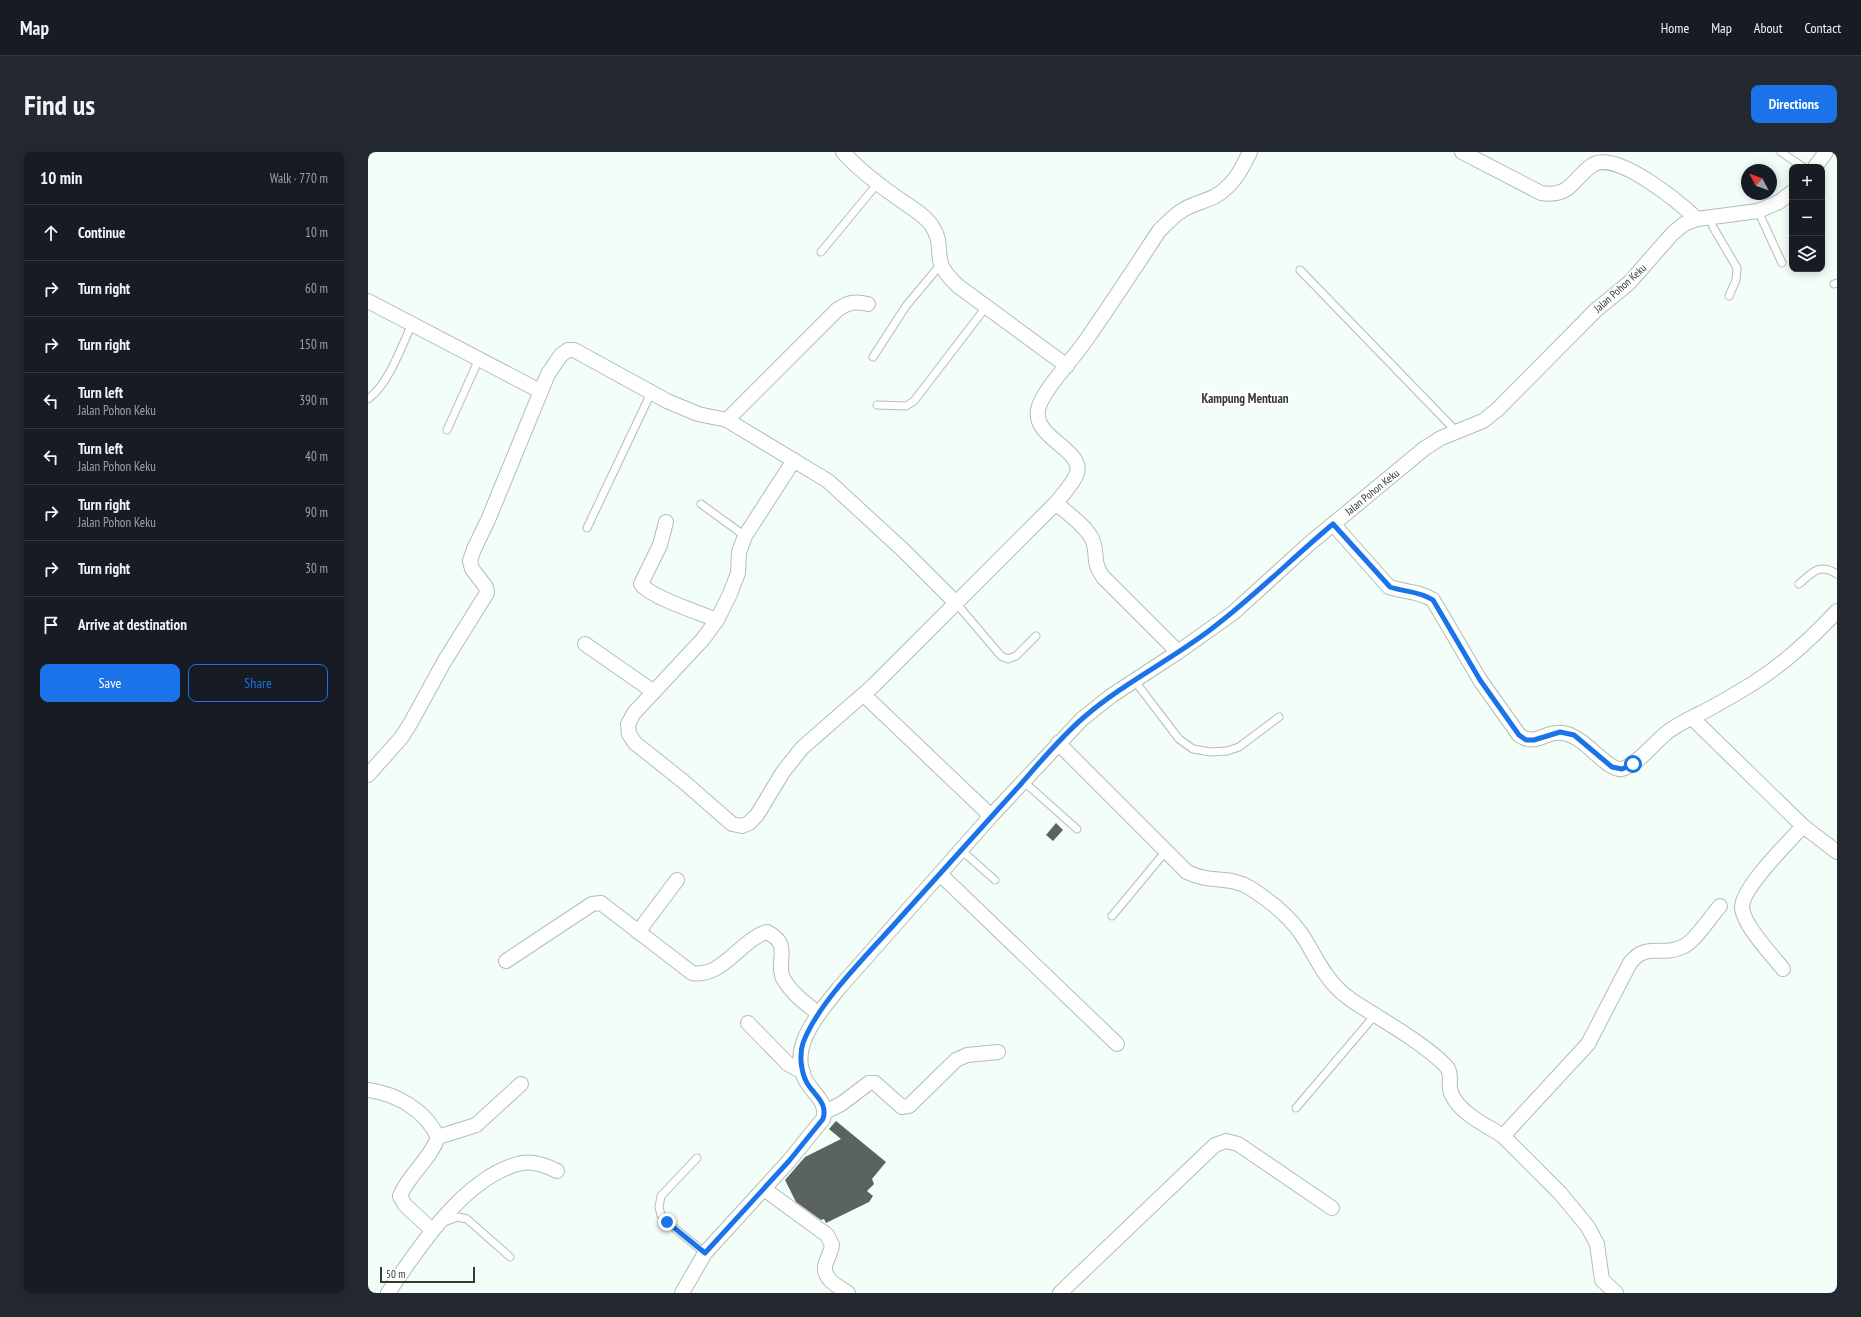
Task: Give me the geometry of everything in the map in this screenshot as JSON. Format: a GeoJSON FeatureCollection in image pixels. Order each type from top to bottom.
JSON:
{"type":"FeatureCollection","features":[{"type":"Feature","properties":{"kind":"street"},"geometry":{"type":"LineString","coordinates":[[842,152],[852,163],[877,184],[932,225],[940,241],[941,264],[948,277],[986,307],[1067,366]]}},
{"type":"Feature","properties":{"kind":"street"},"geometry":{"type":"LineString","coordinates":[[794,460],[745,536],[738,552],[738,573],[730,594],[717,620],[703,639],[634,713],[628,724],[628,734],[635,743],[684,782],[732,824],[742,826],[749,823],[757,815],[783,772],[802,748],[864,694],[1056,503],[1068,488],[1077,473],[1077,465],[1074,458],[1042,428],[1038,419],[1038,410],[1042,397],[1067,366],[1159,232],[1174,216],[1192,205],[1215,197],[1227,188],[1240,170],[1250,152]]}},
{"type":"Feature","properties":{"kind":"street"},"geometry":{"type":"LineString","coordinates":[[1462,152],[1540,193],[1554,195],[1569,187],[1595,164],[1614,163],[1629,169],[1672,196],[1703,218]]}},
{"type":"Feature","properties":{"kind":"street"},"geometry":{"type":"LineString","coordinates":[[1817,164],[1826,152]]}},
{"type":"Feature","properties":{"kind":"street","name":"Jalan Pohon Keku"},"geometry":{"type":"LineString","coordinates":[[825,1112],[823,1104],[807,1083],[803,1072],[801,1059],[802,1045],[810,1026],[839,988],[991,816],[1082,719],[1134,680],[1178,652],[1233,613],[1333,524],[1425,448],[1456,431],[1483,421],[1498,409],[1584,321],[1645,267],[1673,233],[1684,224],[1703,218],[1758,211],[1779,202],[1789,194]]}},
{"type":"Feature","properties":{"kind":"street"},"geometry":{"type":"LineString","coordinates":[[728,420],[837,310],[846,304],[856,301],[868,304]]}},
{"type":"Feature","properties":{"kind":"street"},"geometry":{"type":"LineString","coordinates":[[368,302],[540,391]]}},
{"type":"Feature","properties":{"kind":"street"},"geometry":{"type":"LineString","coordinates":[[368,775],[401,738],[444,662],[487,593],[486,587],[472,568],[470,561],[540,391],[548,374],[561,354],[568,350],[574,350],[591,358],[651,393],[698,414],[728,420],[828,481],[904,550],[956,603]]}},
{"type":"Feature","properties":{"kind":"street"},"geometry":{"type":"LineString","coordinates":[[1056,503],[1086,531],[1092,539],[1095,548],[1096,568],[1103,577],[1178,652]]}},
{"type":"Feature","properties":{"kind":"street"},"geometry":{"type":"LineString","coordinates":[[666,522],[660,545],[641,584],[645,589],[657,595],[717,620]]}},
{"type":"Feature","properties":{"kind":"street"},"geometry":{"type":"LineString","coordinates":[[1333,524],[1390,587],[1401,591],[1415,592],[1425,595],[1433,600],[1480,680],[1519,735],[1526,740],[1534,740],[1560,732],[1574,735],[1612,767],[1622,769],[1633,764],[1670,730],[1753,684],[1786,661],[1813,637],[1837,611]]}},
{"type":"Feature","properties":{"kind":"street"},"geometry":{"type":"LineString","coordinates":[[585,644],[654,692]]}},
{"type":"Feature","properties":{"kind":"street"},"geometry":{"type":"LineString","coordinates":[[864,694],[991,816]]}},
{"type":"Feature","properties":{"kind":"street"},"geometry":{"type":"LineString","coordinates":[[1692,718],[1803,826],[1837,852]]}},
{"type":"Feature","properties":{"kind":"street"},"geometry":{"type":"LineString","coordinates":[[1058,744],[1187,872],[1204,879],[1235,880],[1250,887],[1274,904],[1290,919],[1300,932],[1327,978],[1350,999],[1445,1064],[1451,1077],[1450,1090],[1452,1096],[1471,1115],[1503,1136],[1560,1193],[1588,1228],[1597,1244],[1602,1280],[1616,1293]]}},
{"type":"Feature","properties":{"kind":"street"},"geometry":{"type":"LineString","coordinates":[[1784,969],[1749,925],[1742,908],[1746,892],[1765,868],[1803,826]]}},
{"type":"Feature","properties":{"kind":"street"},"geometry":{"type":"LineString","coordinates":[[940,874],[1117,1044]]}},
{"type":"Feature","properties":{"kind":"street"},"geometry":{"type":"LineString","coordinates":[[638,932],[677,880]]}},
{"type":"Feature","properties":{"kind":"street"},"geometry":{"type":"LineString","coordinates":[[506,961],[592,904],[601,903],[692,973],[701,975],[711,972],[722,965],[756,935],[767,932],[774,935],[781,945],[783,956],[782,977],[789,987],[819,1014]]}},
{"type":"Feature","properties":{"kind":"street"},"geometry":{"type":"LineString","coordinates":[[1503,1136],[1588,1044],[1630,963],[1637,954],[1642,951],[1674,951],[1686,945],[1720,906]]}},
{"type":"Feature","properties":{"kind":"street"},"geometry":{"type":"LineString","coordinates":[[748,1023],[788,1064],[803,1072]]}},
{"type":"Feature","properties":{"kind":"street"},"geometry":{"type":"LineString","coordinates":[[682,1293],[705,1253],[764,1189],[815,1130],[823,1119],[825,1112],[841,1104],[869,1083],[875,1083],[902,1107],[909,1106],[956,1060],[967,1055],[998,1052]]}},
{"type":"Feature","properties":{"kind":"street"},"geometry":{"type":"LineString","coordinates":[[438,1137],[476,1125],[521,1084]]}},
{"type":"Feature","properties":{"kind":"street"},"geometry":{"type":"LineString","coordinates":[[368,1090],[390,1094],[402,1099],[433,1127],[438,1137],[434,1148],[403,1188],[400,1196],[405,1205],[435,1227]]}},
{"type":"Feature","properties":{"kind":"street"},"geometry":{"type":"LineString","coordinates":[[1060,1293],[1215,1145],[1226,1141],[1238,1144],[1332,1208]]}},
{"type":"Feature","properties":{"kind":"street"},"geometry":{"type":"LineString","coordinates":[[388,1293],[435,1227],[472,1190],[504,1169],[523,1163],[543,1165],[557,1171]]}},
{"type":"Feature","properties":{"kind":"street"},"geometry":{"type":"LineString","coordinates":[[764,1189],[826,1236],[832,1246],[825,1268],[826,1273],[831,1281],[848,1293]]}},
{"type":"Feature","properties":{"kind":"lane"},"geometry":{"type":"LineString","coordinates":[[1781,152],[1799,164]]}},
{"type":"Feature","properties":{"kind":"lane"},"geometry":{"type":"LineString","coordinates":[[821,252],[877,184]]}},
{"type":"Feature","properties":{"kind":"lane"},"geometry":{"type":"LineString","coordinates":[[1758,211],[1782,263]]}},
{"type":"Feature","properties":{"kind":"lane"},"geometry":{"type":"LineString","coordinates":[[1703,218],[1713,227],[1737,268],[1736,280],[1728,296]]}},
{"type":"Feature","properties":{"kind":"lane"},"geometry":{"type":"LineString","coordinates":[[873,357],[906,306],[941,264]]}},
{"type":"Feature","properties":{"kind":"lane"},"geometry":{"type":"LineString","coordinates":[[1300,270],[1456,431]]}},
{"type":"Feature","properties":{"kind":"lane"},"geometry":{"type":"LineString","coordinates":[[877,405],[906,406],[914,401],[986,307]]}},
{"type":"Feature","properties":{"kind":"lane"},"geometry":{"type":"LineString","coordinates":[[368,399],[375,394],[383,383],[412,324]]}},
{"type":"Feature","properties":{"kind":"lane"},"geometry":{"type":"LineString","coordinates":[[447,430],[479,359]]}},
{"type":"Feature","properties":{"kind":"lane"},"geometry":{"type":"LineString","coordinates":[[587,528],[651,393]]}},
{"type":"Feature","properties":{"kind":"lane"},"geometry":{"type":"LineString","coordinates":[[701,504],[745,536]]}},
{"type":"Feature","properties":{"kind":"lane"},"geometry":{"type":"LineString","coordinates":[[1799,584],[1816,570],[1822,568],[1837,574]]}},
{"type":"Feature","properties":{"kind":"lane"},"geometry":{"type":"LineString","coordinates":[[956,603],[1001,656],[1008,659],[1016,656],[1036,636]]}},
{"type":"Feature","properties":{"kind":"lane"},"geometry":{"type":"LineString","coordinates":[[1134,680],[1179,739],[1193,749],[1210,752],[1239,747],[1278,717]]}},
{"type":"Feature","properties":{"kind":"lane"},"geometry":{"type":"LineString","coordinates":[[1023,781],[1077,829]]}},
{"type":"Feature","properties":{"kind":"lane"},"geometry":{"type":"LineString","coordinates":[[961,850],[995,880]]}},
{"type":"Feature","properties":{"kind":"lane"},"geometry":{"type":"LineString","coordinates":[[1112,916],[1166,851]]}},
{"type":"Feature","properties":{"kind":"lane"},"geometry":{"type":"LineString","coordinates":[[1296,1108],[1375,1015]]}},
{"type":"Feature","properties":{"kind":"lane"},"geometry":{"type":"LineString","coordinates":[[697,1158],[661,1196],[659,1207],[661,1215],[667,1222],[705,1253]]}},
{"type":"Feature","properties":{"kind":"lane"},"geometry":{"type":"LineString","coordinates":[[435,1227],[458,1217],[467,1219],[510,1257]]}},
{"type":"Feature","properties":{"kind":"building"},"geometry":{"type":"Polygon","coordinates":[[[1056,823],[1063,830],[1053,841],[1046,835],[1056,823]]]}},
{"type":"Feature","properties":{"kind":"building"},"geometry":{"type":"Polygon","coordinates":[[[836,1121],[886,1162],[872,1179],[874,1184],[867,1191],[873,1196],[869,1202],[826,1223],[824,1219],[821,1220],[796,1202],[785,1180],[805,1157],[841,1139],[829,1129],[836,1121]]]}},
{"type":"Feature","properties":{"kind":"district","name":"Kampung Mentuan"},"geometry":{"type":"Point","coordinates":[1245,398]}},
{"type":"Feature","properties":{"kind":"route"},"geometry":{"type":"LineString","coordinates":[[667,1222],[705,1253],[718,1236],[789,1161],[823,1119],[825,1112],[823,1104],[807,1083],[803,1072],[801,1059],[802,1045],[810,1026],[839,988],[991,816],[1082,719],[1111,696],[1208,632],[1233,613],[1333,524],[1379,577],[1390,587],[1401,591],[1415,592],[1425,595],[1433,600],[1456,643],[1519,735],[1526,740],[1534,740],[1545,735],[1560,732],[1574,735],[1612,767],[1622,769],[1633,764]]}}]}
